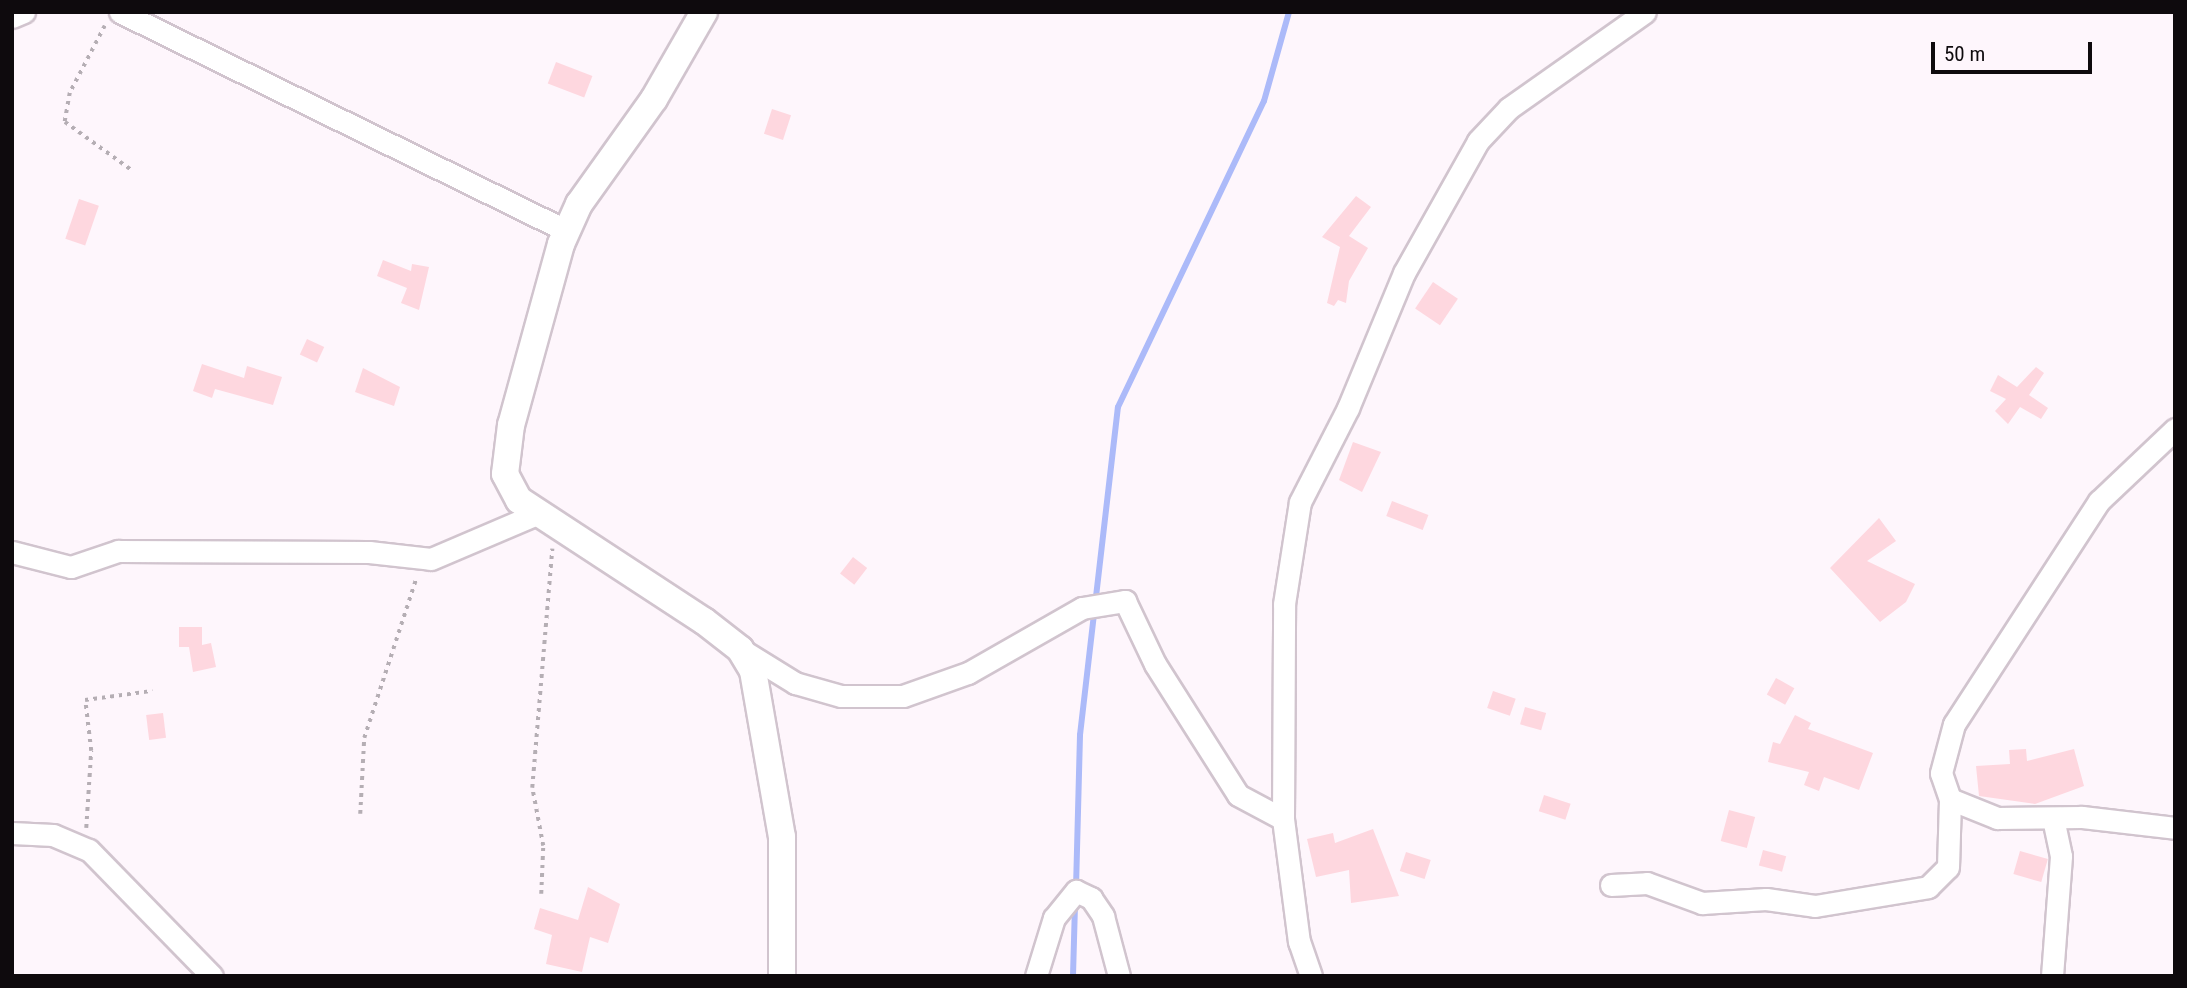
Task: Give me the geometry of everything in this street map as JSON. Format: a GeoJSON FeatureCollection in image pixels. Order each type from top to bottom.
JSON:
{"type":"FeatureCollection","features":[{"type":"Feature","properties":{"kind":"street"},"geometry":{"type":"LineString","coordinates":[[12,17],[24,12]]}},
{"type":"Feature","properties":{"kind":"street"},"geometry":{"type":"LineString","coordinates":[[120,12],[567,231]]}},
{"type":"Feature","properties":{"kind":"street"},"geometry":{"type":"LineString","coordinates":[[704,12],[567,231],[505,455],[509,487],[546,518],[740,649],[814,689],[860,698],[902,696],[968,673],[1082,608],[1125,601],[1155,664],[1238,795],[1283,819]]}},
{"type":"Feature","properties":{"kind":"street"},"geometry":{"type":"LineString","coordinates":[[1311,976],[1298,942],[1283,819],[1284,604],[1312,470],[1348,408],[1404,273],[1478,141],[1509,108],[1645,12]]}},
{"type":"Feature","properties":{"kind":"street"},"geometry":{"type":"LineString","coordinates":[[1611,885],[1647,883],[1703,903],[1766,899],[1815,906],[1928,887],[1948,867],[1950,799],[1941,773],[1945,743],[1972,693],[2099,501],[2175,429]]}},
{"type":"Feature","properties":{"kind":"street"},"geometry":{"type":"LineString","coordinates":[[12,552],[71,567],[118,551],[357,552],[426,558],[459,552],[546,518]]}},
{"type":"Feature","properties":{"kind":"street"},"geometry":{"type":"LineString","coordinates":[[740,649],[759,687],[782,837],[782,976]]}},
{"type":"Feature","properties":{"kind":"street"},"geometry":{"type":"LineString","coordinates":[[1950,799],[1997,818],[2054,822],[2082,817],[2175,828]]}},
{"type":"Feature","properties":{"kind":"street"},"geometry":{"type":"LineString","coordinates":[[2052,976],[2061,856],[2054,822]]}},
{"type":"Feature","properties":{"kind":"street"},"geometry":{"type":"LineString","coordinates":[[12,833],[53,835],[89,850],[212,976]]}},
{"type":"Feature","properties":{"kind":"street"},"geometry":{"type":"LineString","coordinates":[[1036,976],[1058,910],[1076,891],[1091,898],[1103,916],[1119,976]]}},
{"type":"Feature","properties":{"kind":"path"},"geometry":{"type":"LineString","coordinates":[[112,12],[70,93],[65,122],[133,171]]}},
{"type":"Feature","properties":{"kind":"path"},"geometry":{"type":"LineString","coordinates":[[541,894],[533,764],[546,518]]}},
{"type":"Feature","properties":{"kind":"path"},"geometry":{"type":"LineString","coordinates":[[360,814],[365,738],[426,558]]}},
{"type":"Feature","properties":{"kind":"path"},"geometry":{"type":"LineString","coordinates":[[89,850],[91,742],[84,702],[97,695],[152,691]]}},
{"type":"Feature","properties":{"kind":"building"},"geometry":{"type":"Polygon","coordinates":[[[556,62],[592,76],[584,97],[548,83],[556,62]]]}},
{"type":"Feature","properties":{"kind":"building"},"geometry":{"type":"Polygon","coordinates":[[[772,109],[791,115],[783,140],[764,134],[772,109]]]}},
{"type":"Feature","properties":{"kind":"building"},"geometry":{"type":"Polygon","coordinates":[[[1356,196],[1371,207],[1349,236],[1368,248],[1349,281],[1346,303],[1338,300],[1334,306],[1327,303],[1340,247],[1322,237],[1356,196]]]}},
{"type":"Feature","properties":{"kind":"building"},"geometry":{"type":"Polygon","coordinates":[[[79,199],[99,206],[85,246],[65,239],[79,199]]]}},
{"type":"Feature","properties":{"kind":"building"},"geometry":{"type":"Polygon","coordinates":[[[383,260],[411,271],[412,264],[429,267],[419,310],[401,303],[407,288],[377,276],[383,260]]]}},
{"type":"Feature","properties":{"kind":"building"},"geometry":{"type":"Polygon","coordinates":[[[1433,282],[1458,299],[1440,325],[1415,309],[1433,282]]]}},
{"type":"Feature","properties":{"kind":"building"},"geometry":{"type":"Polygon","coordinates":[[[307,339],[324,347],[317,362],[300,354],[307,339]]]}},
{"type":"Feature","properties":{"kind":"building"},"geometry":{"type":"Polygon","coordinates":[[[202,364],[244,378],[247,366],[282,377],[273,405],[215,389],[212,398],[193,391],[202,364]]]}},
{"type":"Feature","properties":{"kind":"building"},"geometry":{"type":"Polygon","coordinates":[[[2036,367],[2044,373],[2029,395],[2048,408],[2041,419],[2020,407],[2008,424],[1995,411],[2006,399],[1990,391],[1998,375],[2017,387],[2036,367]]]}},
{"type":"Feature","properties":{"kind":"building"},"geometry":{"type":"Polygon","coordinates":[[[363,368],[400,387],[394,406],[355,392],[363,368]]]}},
{"type":"Feature","properties":{"kind":"building"},"geometry":{"type":"Polygon","coordinates":[[[1353,442],[1381,452],[1362,492],[1339,480],[1353,442]]]}},
{"type":"Feature","properties":{"kind":"building"},"geometry":{"type":"Polygon","coordinates":[[[1392,501],[1428,515],[1423,530],[1386,516],[1392,501]]]}},
{"type":"Feature","properties":{"kind":"building"},"geometry":{"type":"Polygon","coordinates":[[[1879,518],[1896,541],[1867,561],[1915,584],[1906,602],[1880,622],[1830,568],[1879,518]]]}},
{"type":"Feature","properties":{"kind":"building"},"geometry":{"type":"Polygon","coordinates":[[[853,557],[867,568],[854,585],[840,574],[853,557]]]}},
{"type":"Feature","properties":{"kind":"building"},"geometry":{"type":"Polygon","coordinates":[[[179,627],[202,627],[202,645],[211,643],[216,667],[193,672],[189,647],[179,647],[179,627]]]}},
{"type":"Feature","properties":{"kind":"building"},"geometry":{"type":"Polygon","coordinates":[[[1776,678],[1794,688],[1785,705],[1767,695],[1776,678]]]}},
{"type":"Feature","properties":{"kind":"building"},"geometry":{"type":"Polygon","coordinates":[[[1493,691],[1516,699],[1510,716],[1487,708],[1493,691]]]}},
{"type":"Feature","properties":{"kind":"building"},"geometry":{"type":"Polygon","coordinates":[[[1525,707],[1546,713],[1541,730],[1520,724],[1525,707]]]}},
{"type":"Feature","properties":{"kind":"building"},"geometry":{"type":"Polygon","coordinates":[[[163,713],[166,738],[149,740],[146,715],[163,713]]]}},
{"type":"Feature","properties":{"kind":"building"},"geometry":{"type":"Polygon","coordinates":[[[1795,715],[1811,723],[1808,729],[1873,753],[1859,790],[1824,777],[1819,791],[1804,785],[1809,772],[1768,762],[1773,742],[1780,744],[1795,715]]]}},
{"type":"Feature","properties":{"kind":"building"},"geometry":{"type":"Polygon","coordinates":[[[2026,749],[2027,761],[2074,749],[2084,786],[2035,804],[1979,796],[1976,766],[2010,764],[2009,750],[2026,749]]]}},
{"type":"Feature","properties":{"kind":"building"},"geometry":{"type":"Polygon","coordinates":[[[1544,795],[1571,804],[1565,820],[1539,811],[1544,795]]]}},
{"type":"Feature","properties":{"kind":"building"},"geometry":{"type":"Polygon","coordinates":[[[1729,810],[1755,817],[1747,848],[1721,841],[1729,810]]]}},
{"type":"Feature","properties":{"kind":"building"},"geometry":{"type":"Polygon","coordinates":[[[1373,829],[1399,896],[1351,903],[1349,870],[1316,877],[1307,839],[1333,833],[1335,843],[1373,829]]]}},
{"type":"Feature","properties":{"kind":"building"},"geometry":{"type":"Polygon","coordinates":[[[1763,850],[1786,856],[1782,872],[1759,865],[1763,850]]]}},
{"type":"Feature","properties":{"kind":"building"},"geometry":{"type":"Polygon","coordinates":[[[2020,851],[2048,859],[2041,882],[2013,874],[2020,851]]]}},
{"type":"Feature","properties":{"kind":"building"},"geometry":{"type":"Polygon","coordinates":[[[1406,852],[1431,860],[1425,879],[1400,871],[1406,852]]]}},
{"type":"Feature","properties":{"kind":"building"},"geometry":{"type":"Polygon","coordinates":[[[588,887],[620,904],[608,943],[590,937],[582,972],[546,964],[552,935],[534,929],[540,908],[578,920],[588,887]]]}},
{"type":"Feature","properties":{"kind":"waterway"},"geometry":{"type":"LineString","coordinates":[[1076,888],[1080,735],[1118,407],[1264,101],[1289,12]]}},
{"type":"Feature","properties":{"kind":"waterway"},"geometry":{"type":"LineString","coordinates":[[1073,976],[1075,903]]}}]}
